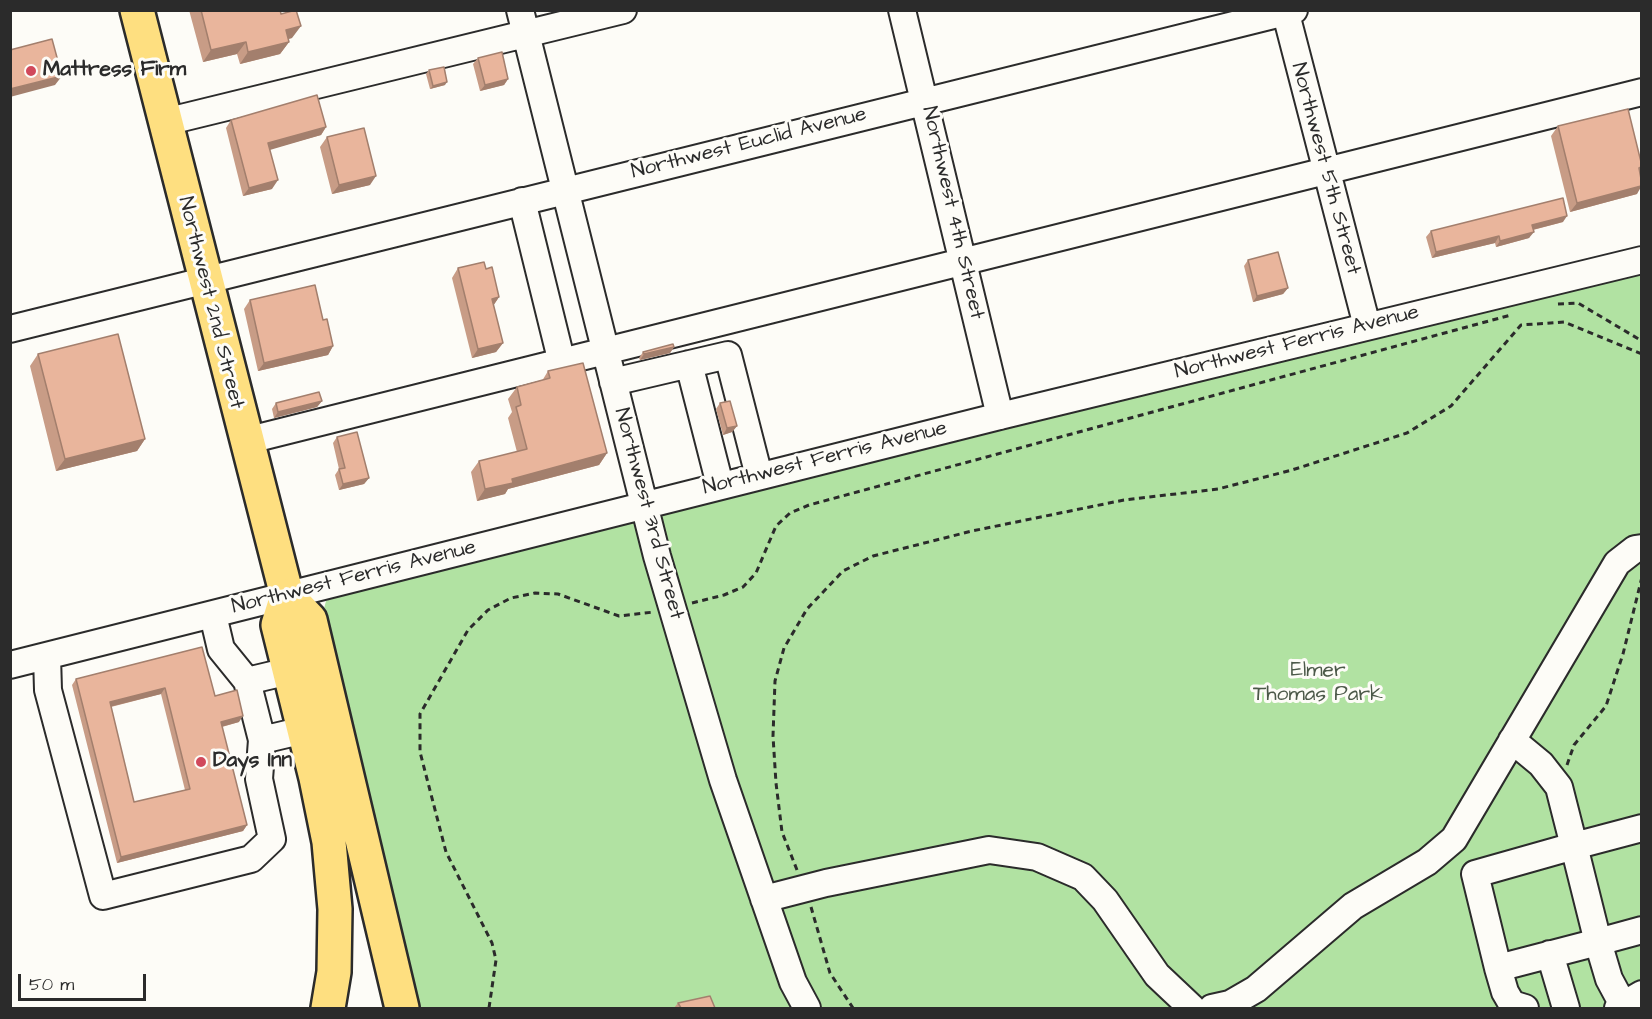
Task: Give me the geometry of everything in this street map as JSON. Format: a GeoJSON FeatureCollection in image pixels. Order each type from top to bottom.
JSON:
{"type":"FeatureCollection","features":[{"type":"Feature","properties":{"kind":"main road","name":"Northwest 2nd Street"},"geometry":{"type":"LineString","coordinates":[[137,10],[286,596]]}},
{"type":"Feature","properties":{"kind":"main road"},"geometry":{"type":"LineString","coordinates":[[328,1008],[334,972],[335,909],[329,842],[278,625],[286,596],[310,620],[402,1008]]}},
{"type":"Feature","properties":{"kind":"street","name":"Northwest 3rd Street"},"geometry":{"type":"LineString","coordinates":[[520,10],[605,352],[672,608],[723,780],[793,982],[807,1008]]}},
{"type":"Feature","properties":{"kind":"street"},"geometry":{"type":"LineString","coordinates":[[165,122],[526,36],[623,10]]}},
{"type":"Feature","properties":{"kind":"street","name":"Northwest 4th Street"},"geometry":{"type":"LineString","coordinates":[[902,10],[1000,416]]}},
{"type":"Feature","properties":{"kind":"street","name":"Northwest Euclid Avenue"},"geometry":{"type":"LineString","coordinates":[[10,329],[1288,11]]}},
{"type":"Feature","properties":{"kind":"street","name":"Northwest 5th Street"},"geometry":{"type":"LineString","coordinates":[[1288,11],[1325,172],[1367,326]]}},
{"type":"Feature","properties":{"kind":"street"},"geometry":{"type":"LineString","coordinates":[[245,441],[1641,92]]}},
{"type":"Feature","properties":{"kind":"street"},"geometry":{"type":"LineString","coordinates":[[522,201],[562,363]]}},
{"type":"Feature","properties":{"kind":"street","name":"Northwest Ferris Avenue"},"geometry":{"type":"LineString","coordinates":[[10,665],[720,485],[1641,260]]}},
{"type":"Feature","properties":{"kind":"street"},"geometry":{"type":"LineString","coordinates":[[613,382],[728,355],[759,476]]}},
{"type":"Feature","properties":{"kind":"street"},"geometry":{"type":"LineString","coordinates":[[689,364],[720,485]]}},
{"type":"Feature","properties":{"kind":"street"},"geometry":{"type":"LineString","coordinates":[[700,406],[739,397]]}},
{"type":"Feature","properties":{"kind":"street"},"geometry":{"type":"LineString","coordinates":[[712,453],[751,443]]}},
{"type":"Feature","properties":{"kind":"street"},"geometry":{"type":"LineString","coordinates":[[1212,1008],[1230,1004],[1256,989],[1353,906],[1427,862],[1455,839],[1617,563],[1635,549],[1641,548]]}},
{"type":"Feature","properties":{"kind":"street"},"geometry":{"type":"LineString","coordinates":[[47,656],[48,690],[103,896],[251,859],[273,839],[260,779],[262,740],[247,681],[221,649],[213,615]]}},
{"type":"Feature","properties":{"kind":"street"},"geometry":{"type":"LineString","coordinates":[[247,681],[289,671]]}},
{"type":"Feature","properties":{"kind":"street"},"geometry":{"type":"LineString","coordinates":[[262,740],[304,730]]}},
{"type":"Feature","properties":{"kind":"street"},"geometry":{"type":"LineString","coordinates":[[1512,740],[1541,764],[1559,787],[1609,979],[1628,1002]]}},
{"type":"Feature","properties":{"kind":"street"},"geometry":{"type":"LineString","coordinates":[[1525,1008],[1512,1004],[1505,992],[1475,874],[1641,828]]}},
{"type":"Feature","properties":{"kind":"street"},"geometry":{"type":"LineString","coordinates":[[764,899],[804,888],[989,850],[1037,857],[1083,877],[1105,900],[1157,975],[1192,1008]]}},
{"type":"Feature","properties":{"kind":"street"},"geometry":{"type":"LineString","coordinates":[[1498,968],[1641,930]]}},
{"type":"Feature","properties":{"kind":"street"},"geometry":{"type":"LineString","coordinates":[[1533,1008],[1564,1006],[1550,954]]}},
{"type":"Feature","properties":{"kind":"path"},"geometry":{"type":"LineString","coordinates":[[1551,305],[1578,303],[1641,341]]}},
{"type":"Feature","properties":{"kind":"path"},"geometry":{"type":"LineString","coordinates":[[489,1008],[496,960],[492,943],[446,852],[420,752],[420,714],[468,630],[488,610],[511,598],[535,592],[558,594],[619,616],[638,616],[724,595],[743,587],[756,573],[776,526],[790,513],[809,505],[1519,313]]}},
{"type":"Feature","properties":{"kind":"path"},"geometry":{"type":"LineString","coordinates":[[853,1008],[830,973],[804,888],[782,832],[773,736],[775,681],[784,648],[807,609],[843,571],[873,556],[972,531],[1124,500],[1218,489],[1292,470],[1407,433],[1451,406],[1521,325],[1564,322],[1641,354]]}},
{"type":"Feature","properties":{"kind":"path"},"geometry":{"type":"LineString","coordinates":[[1559,787],[1574,745],[1606,706],[1623,654],[1641,577]]}},
{"type":"Feature","properties":{"kind":"green space","name":"Elmer Thomas Park"},"geometry":{"type":"Polygon","coordinates":[[[1641,270],[1641,1008],[418,1008],[321,620],[326,601],[340,594],[1641,270]]]}},
{"type":"Feature","properties":{"kind":"building"},"geometry":{"type":"Polygon","coordinates":[[[201,10],[280,10],[281,14],[296,10],[301,26],[286,30],[289,42],[248,52],[246,42],[211,50],[201,10]]]}},
{"type":"Feature","properties":{"kind":"building","name":"Mattress Firm"},"geometry":{"type":"Polygon","coordinates":[[[52,39],[62,76],[10,89],[10,50],[52,39]]]}},
{"type":"Feature","properties":{"kind":"building"},"geometry":{"type":"Polygon","coordinates":[[[502,52],[508,79],[485,85],[478,58],[502,52]]]}},
{"type":"Feature","properties":{"kind":"building"},"geometry":{"type":"Polygon","coordinates":[[[444,67],[447,82],[433,86],[429,70],[444,67]]]}},
{"type":"Feature","properties":{"kind":"building"},"geometry":{"type":"Polygon","coordinates":[[[317,95],[326,127],[268,143],[278,180],[249,188],[231,120],[317,95]]]}},
{"type":"Feature","properties":{"kind":"building"},"geometry":{"type":"Polygon","coordinates":[[[1628,109],[1641,162],[1639,168],[1641,186],[1577,203],[1558,126],[1628,109]]]}},
{"type":"Feature","properties":{"kind":"building"},"geometry":{"type":"Polygon","coordinates":[[[364,128],[376,176],[339,185],[327,137],[364,128]]]}},
{"type":"Feature","properties":{"kind":"building"},"geometry":{"type":"Polygon","coordinates":[[[1563,198],[1567,216],[1532,225],[1534,232],[1500,241],[1499,236],[1436,252],[1431,231],[1563,198]]]}},
{"type":"Feature","properties":{"kind":"building"},"geometry":{"type":"Polygon","coordinates":[[[1278,252],[1288,288],[1257,296],[1248,260],[1278,252]]]}},
{"type":"Feature","properties":{"kind":"building"},"geometry":{"type":"Polygon","coordinates":[[[484,262],[486,269],[492,267],[499,297],[492,299],[503,343],[478,349],[458,268],[484,262]]]}},
{"type":"Feature","properties":{"kind":"building"},"geometry":{"type":"Polygon","coordinates":[[[315,285],[323,320],[327,319],[333,346],[264,363],[250,300],[315,285]]]}},
{"type":"Feature","properties":{"kind":"building"},"geometry":{"type":"Polygon","coordinates":[[[118,334],[145,439],[65,459],[38,354],[118,334]]]}},
{"type":"Feature","properties":{"kind":"building"},"geometry":{"type":"Polygon","coordinates":[[[673,344],[674,347],[644,354],[643,352],[673,344]]]}},
{"type":"Feature","properties":{"kind":"building"},"geometry":{"type":"Polygon","coordinates":[[[583,363],[607,453],[512,479],[513,483],[485,489],[479,461],[527,449],[516,407],[521,405],[517,387],[550,378],[548,371],[583,363]]]}},
{"type":"Feature","properties":{"kind":"building"},"geometry":{"type":"Polygon","coordinates":[[[319,392],[322,401],[278,412],[276,403],[319,392]]]}},
{"type":"Feature","properties":{"kind":"building"},"geometry":{"type":"Polygon","coordinates":[[[730,401],[737,426],[727,428],[720,403],[730,401]]]}},
{"type":"Feature","properties":{"kind":"building"},"geometry":{"type":"Polygon","coordinates":[[[357,432],[369,478],[343,484],[339,469],[345,468],[337,437],[357,432]]]}},
{"type":"Feature","properties":{"kind":"building","name":"Days Inn"},"geometry":{"type":"Polygon","coordinates":[[[202,647],[215,696],[237,690],[243,716],[221,722],[247,825],[121,857],[76,679],[202,647]],[[165,688],[110,702],[134,802],[190,789],[165,688]]]}},
{"type":"Feature","properties":{"kind":"building"},"geometry":{"type":"Polygon","coordinates":[[[710,996],[715,1008],[681,1008],[678,1003],[710,996]]]}},
{"type":"Feature","properties":{"kind":"place","name":"Mattress Firm"},"geometry":{"type":"Point","coordinates":[31,71]}},
{"type":"Feature","properties":{"kind":"place","name":"Days Inn"},"geometry":{"type":"Point","coordinates":[201,762]}}]}
